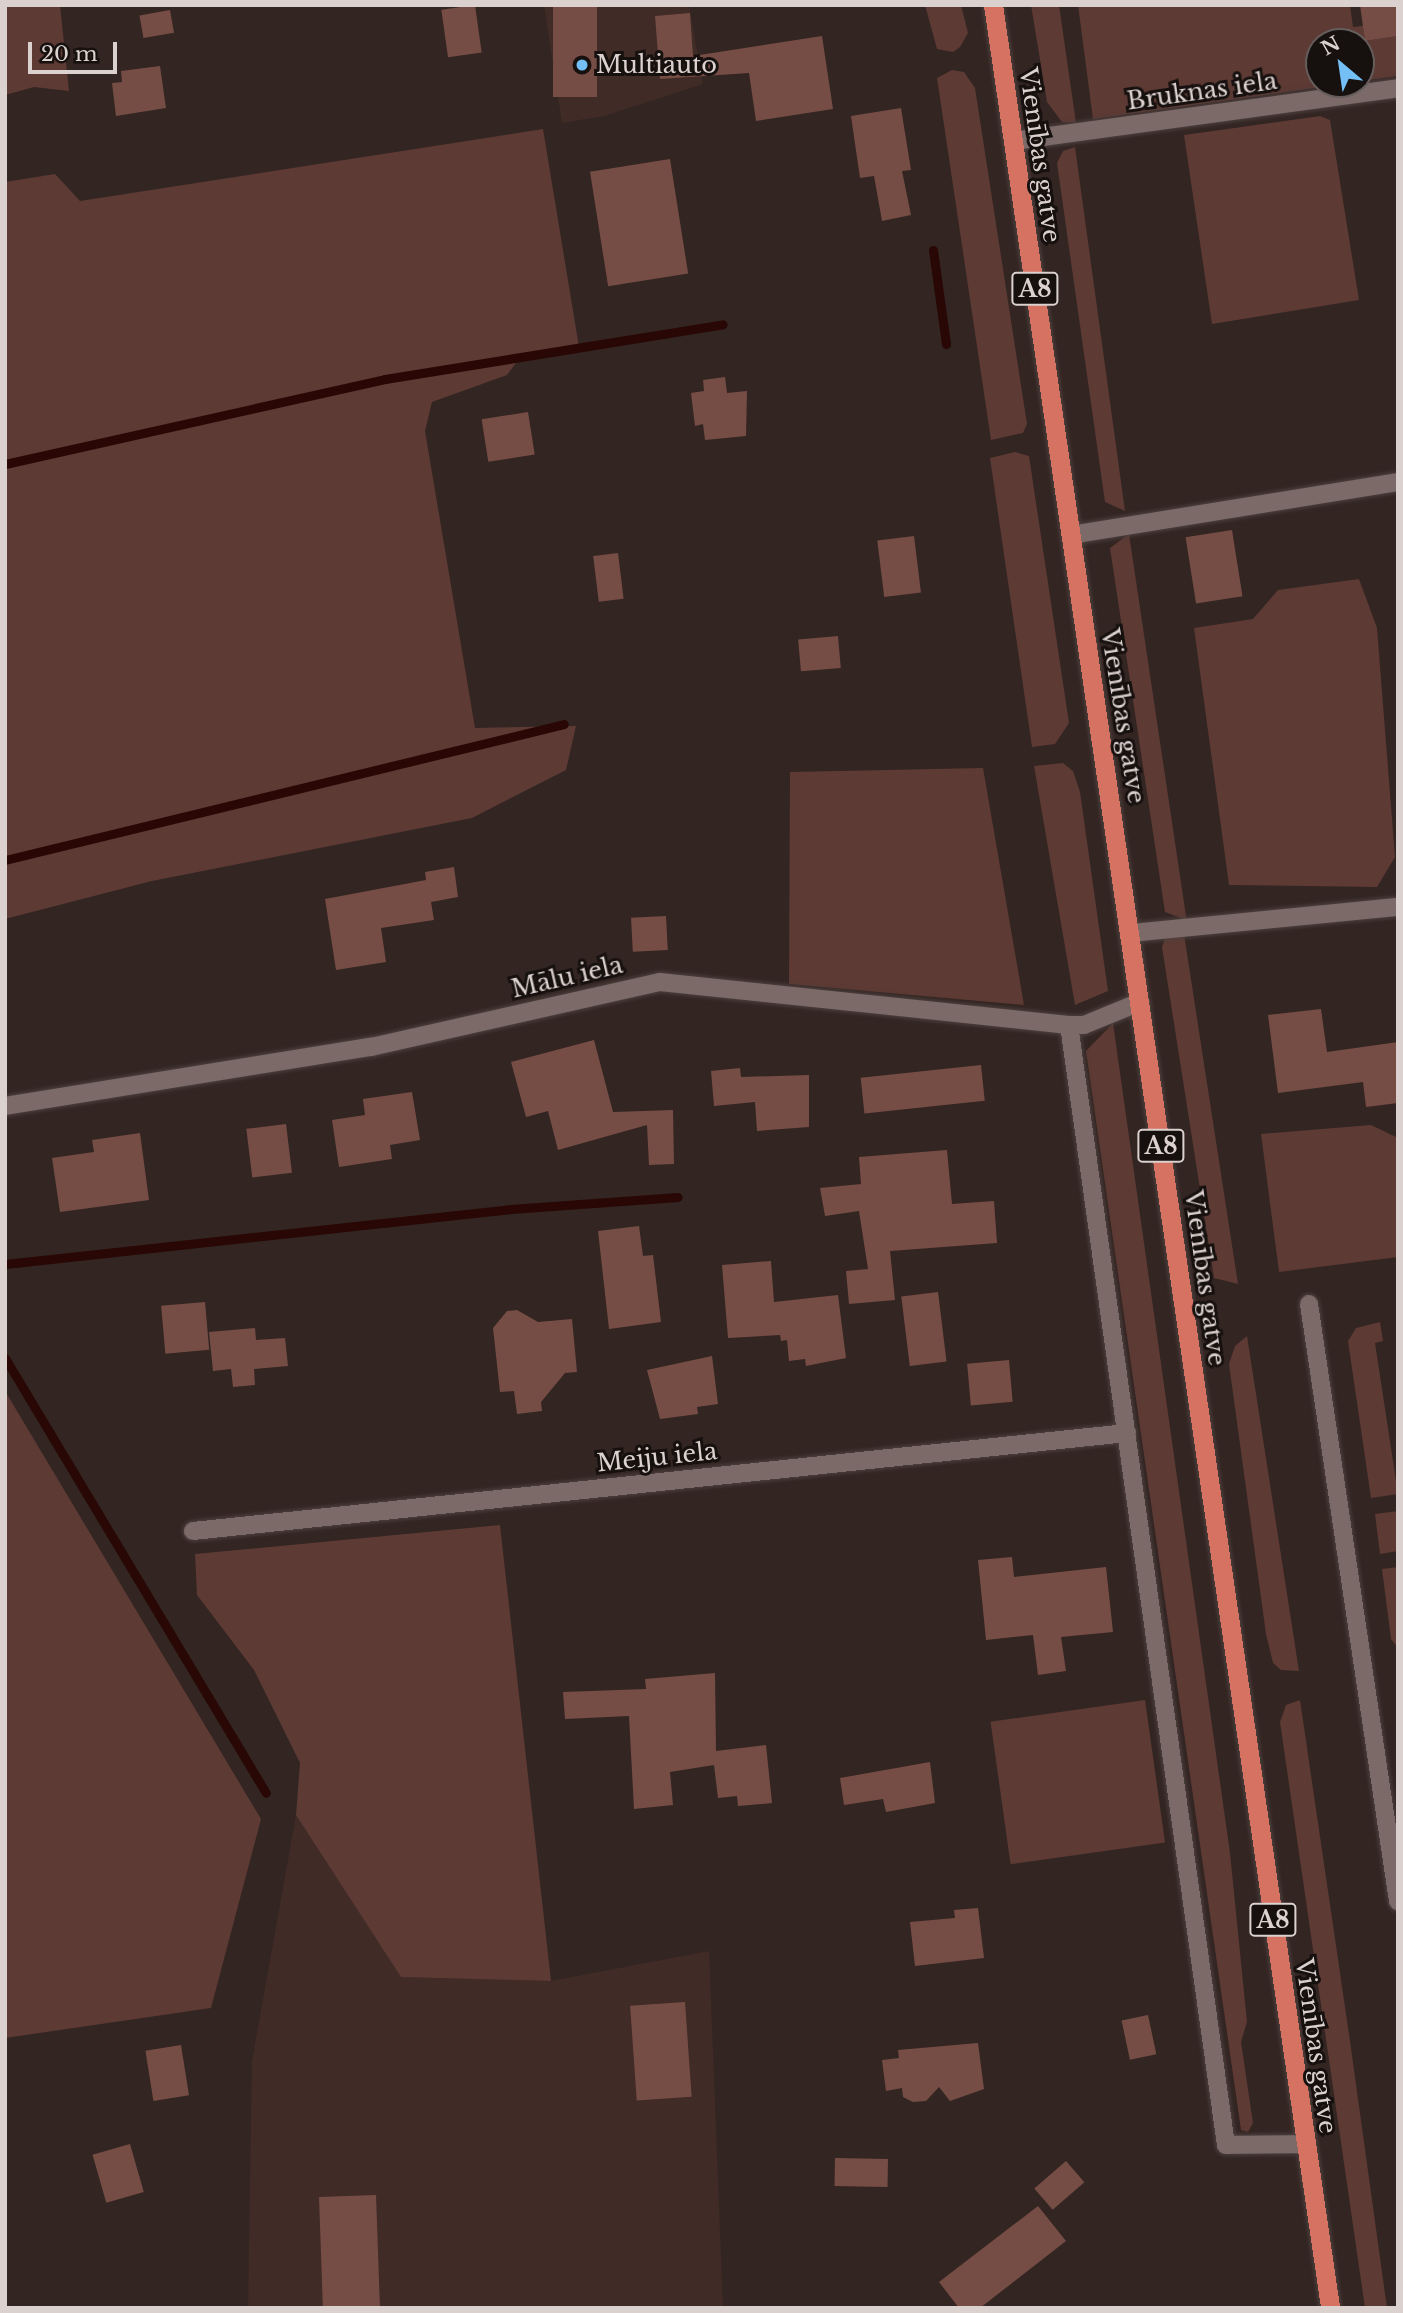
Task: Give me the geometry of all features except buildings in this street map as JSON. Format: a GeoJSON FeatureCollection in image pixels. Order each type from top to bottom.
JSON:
{"type":"FeatureCollection","features":[{"type":"Feature","properties":{"kind":"highway","name":"Vienības gatve"},"geometry":{"type":"LineString","coordinates":[[993,5],[1330,2308]]}},
{"type":"Feature","properties":{"kind":"street","name":"Bruknas iela"},"geometry":{"type":"LineString","coordinates":[[1013,141],[1398,88]]}},
{"type":"Feature","properties":{"kind":"street"},"geometry":{"type":"LineString","coordinates":[[1071,535],[1398,482]]}},
{"type":"Feature","properties":{"kind":"street"},"geometry":{"type":"LineString","coordinates":[[1130,933],[1398,906]]}},
{"type":"Feature","properties":{"kind":"street","name":"Mālu iela"},"geometry":{"type":"LineString","coordinates":[[5,1106],[370,1047],[660,982],[1069,1025],[1084,1025],[1140,1002]]}},
{"type":"Feature","properties":{"kind":"street"},"geometry":{"type":"LineString","coordinates":[[1069,1025],[1226,2145],[1306,2144]]}},
{"type":"Feature","properties":{"kind":"street"},"geometry":{"type":"LineString","coordinates":[[1309,1304],[1398,1901]]}},
{"type":"Feature","properties":{"kind":"street","name":"Meiju iela"},"geometry":{"type":"LineString","coordinates":[[192,1531],[1128,1433]]}},
{"type":"Feature","properties":{"kind":"shaded area"},"geometry":{"type":"Polygon","coordinates":[[[5,5],[60,5],[69,91],[34,87],[5,95],[5,5]]]}},
{"type":"Feature","properties":{"kind":"shaded area"},"geometry":{"type":"Polygon","coordinates":[[[544,5],[689,5],[703,84],[604,116],[562,123],[544,5]]]}},
{"type":"Feature","properties":{"kind":"shaded area"},"geometry":{"type":"Polygon","coordinates":[[[925,5],[961,5],[968,33],[960,47],[953,52],[937,49],[925,5]]]}},
{"type":"Feature","properties":{"kind":"shaded area"},"geometry":{"type":"Polygon","coordinates":[[[1031,5],[1059,5],[1076,123],[1062,122],[1047,102],[1031,5]]]}},
{"type":"Feature","properties":{"kind":"shaded area"},"geometry":{"type":"Polygon","coordinates":[[[1078,5],[1350,5],[1353,27],[1363,26],[1363,28],[1305,28],[1305,89],[1093,119],[1078,5]]]}},
{"type":"Feature","properties":{"kind":"shaded area"},"geometry":{"type":"Polygon","coordinates":[[[1398,36],[1398,76],[1375,79],[1375,39],[1398,36]]]}},
{"type":"Feature","properties":{"kind":"shaded area"},"geometry":{"type":"Polygon","coordinates":[[[952,70],[964,72],[975,88],[1027,424],[1023,433],[991,440],[937,78],[952,70]]]}},
{"type":"Feature","properties":{"kind":"shaded area"},"geometry":{"type":"Polygon","coordinates":[[[1320,116],[1330,120],[1359,300],[1212,324],[1184,135],[1320,116]]]}},
{"type":"Feature","properties":{"kind":"shaded area"},"geometry":{"type":"Polygon","coordinates":[[[543,129],[579,347],[521,356],[507,375],[432,402],[425,431],[475,728],[576,726],[566,770],[472,818],[152,881],[5,919],[5,182],[55,174],[80,201],[543,129]]]}},
{"type":"Feature","properties":{"kind":"shaded area"},"geometry":{"type":"Polygon","coordinates":[[[1075,147],[1125,511],[1105,502],[1057,163],[1063,151],[1075,147]]]}},
{"type":"Feature","properties":{"kind":"shaded area"},"geometry":{"type":"Polygon","coordinates":[[[1015,452],[1029,456],[1069,723],[1055,744],[1032,747],[990,458],[1015,452]]]}},
{"type":"Feature","properties":{"kind":"shaded area"},"geometry":{"type":"Polygon","coordinates":[[[1129,534],[1186,920],[1165,912],[1110,548],[1129,534]]]}},
{"type":"Feature","properties":{"kind":"shaded area"},"geometry":{"type":"Polygon","coordinates":[[[1359,579],[1377,628],[1395,857],[1377,887],[1229,885],[1194,628],[1253,619],[1278,590],[1359,579]]]}},
{"type":"Feature","properties":{"kind":"shaded area"},"geometry":{"type":"Polygon","coordinates":[[[1063,763],[1073,771],[1080,792],[1108,991],[1075,1005],[1034,766],[1063,763]]]}},
{"type":"Feature","properties":{"kind":"shaded area"},"geometry":{"type":"Polygon","coordinates":[[[983,768],[1024,1005],[789,984],[790,772],[983,768]]]}},
{"type":"Feature","properties":{"kind":"shaded area"},"geometry":{"type":"Polygon","coordinates":[[[1184,934],[1238,1284],[1214,1278],[1162,947],[1165,938],[1184,934]]]}},
{"type":"Feature","properties":{"kind":"shaded area"},"geometry":{"type":"Polygon","coordinates":[[[1113,1023],[1230,1853],[1247,2022],[1241,2042],[1253,2123],[1248,2132],[1241,2130],[1086,1051],[1113,1023]]]}},
{"type":"Feature","properties":{"kind":"shaded area"},"geometry":{"type":"Polygon","coordinates":[[[1371,1125],[1398,1138],[1398,1257],[1279,1272],[1261,1134],[1371,1125]]]}},
{"type":"Feature","properties":{"kind":"shaded area"},"geometry":{"type":"Polygon","coordinates":[[[1380,1322],[1383,1341],[1375,1343],[1398,1494],[1371,1498],[1348,1341],[1356,1328],[1380,1322]]]}},
{"type":"Feature","properties":{"kind":"shaded area"},"geometry":{"type":"Polygon","coordinates":[[[1247,1336],[1299,1671],[1281,1670],[1273,1663],[1266,1634],[1229,1364],[1235,1346],[1247,1336]]]}},
{"type":"Feature","properties":{"kind":"shaded area"},"geometry":{"type":"Polygon","coordinates":[[[5,1391],[261,1819],[211,2008],[5,2038],[5,1391]]]}},
{"type":"Feature","properties":{"kind":"shaded area"},"geometry":{"type":"Polygon","coordinates":[[[1398,1511],[1398,1551],[1380,1554],[1375,1514],[1398,1511]]]}},
{"type":"Feature","properties":{"kind":"shaded area"},"geometry":{"type":"Polygon","coordinates":[[[500,1525],[551,1981],[401,1977],[296,1815],[300,1763],[254,1670],[197,1595],[195,1554],[500,1525]]]}},
{"type":"Feature","properties":{"kind":"shaded area"},"geometry":{"type":"Polygon","coordinates":[[[1398,1567],[1398,1648],[1391,1639],[1382,1569],[1398,1567]]]}},
{"type":"Feature","properties":{"kind":"shaded area"},"geometry":{"type":"Polygon","coordinates":[[[1145,1700],[1165,1843],[1011,1864],[991,1722],[1145,1700]]]}},
{"type":"Feature","properties":{"kind":"shaded area"},"geometry":{"type":"Polygon","coordinates":[[[1300,1700],[1387,2308],[1365,2308],[1280,1722],[1286,1705],[1300,1700]]]}},
{"type":"Feature","properties":{"kind":"shaded area"},"geometry":{"type":"Polygon","coordinates":[[[296,1815],[402,1977],[551,1981],[709,1951],[723,2308],[248,2308],[252,2061],[296,1815]]]}},
{"type":"Feature","properties":{"kind":"waterway"},"geometry":{"type":"LineString","coordinates":[[933,250],[946,344]]}},
{"type":"Feature","properties":{"kind":"waterway"},"geometry":{"type":"LineString","coordinates":[[5,464],[385,379],[723,324]]}},
{"type":"Feature","properties":{"kind":"waterway"},"geometry":{"type":"LineString","coordinates":[[5,860],[564,724]]}},
{"type":"Feature","properties":{"kind":"waterway"},"geometry":{"type":"LineString","coordinates":[[5,1264],[511,1209],[678,1197]]}},
{"type":"Feature","properties":{"kind":"waterway"},"geometry":{"type":"LineString","coordinates":[[5,1358],[266,1793]]}},
{"type":"Feature","properties":{"kind":"place","name":"Multiauto"},"geometry":{"type":"Point","coordinates":[582,65]}}]}
